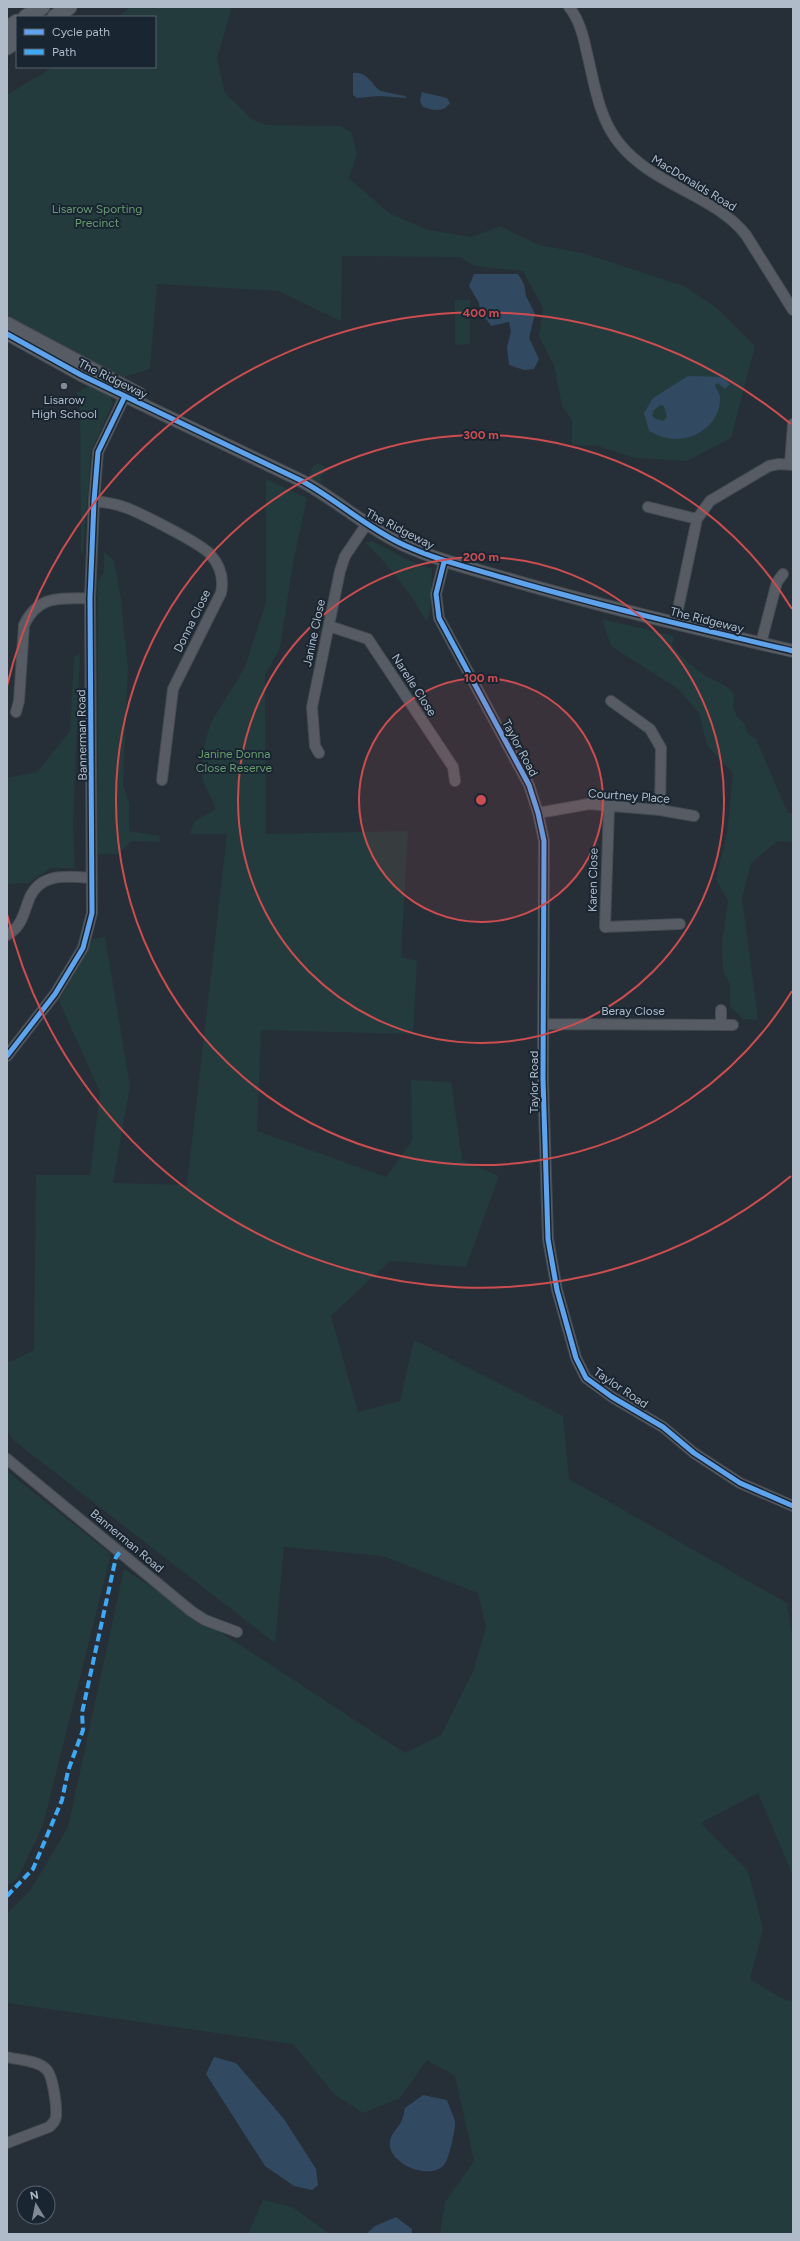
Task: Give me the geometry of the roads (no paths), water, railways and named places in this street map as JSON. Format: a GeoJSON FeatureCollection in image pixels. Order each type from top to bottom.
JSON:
{"type":"FeatureCollection","features":[{"type":"Feature","properties":{"kind":"main road"},"geometry":{"type":"LineString","coordinates":[[28,16],[42,7]]}},
{"type":"Feature","properties":{"kind":"main road"},"geometry":{"type":"LineString","coordinates":[[56,16],[69,7]]}},
{"type":"Feature","properties":{"kind":"main road"},"geometry":{"type":"LineString","coordinates":[[7,29],[16,23]]}},
{"type":"Feature","properties":{"kind":"main road"},"geometry":{"type":"LineString","coordinates":[[7,39],[16,34]]}},
{"type":"Feature","properties":{"kind":"main road"},"geometry":{"type":"LineString","coordinates":[[7,47],[16,41]]}},
{"type":"Feature","properties":{"kind":"street","name":"MacDonalds Road"},"geometry":{"type":"LineString","coordinates":[[569,7],[581,29],[600,109],[610,131],[631,156],[644,168],[723,214],[737,224],[746,235],[793,310]]}},
{"type":"Feature","properties":{"kind":"street","name":"The Ridgeway"},"geometry":{"type":"LineString","coordinates":[[7,323],[69,358],[170,410],[203,432]]}},
{"type":"Feature","properties":{"kind":"street","name":"The Ridgeway"},"geometry":{"type":"LineString","coordinates":[[7,334],[81,375],[203,432],[320,491],[366,525],[404,545],[444,562],[551,592],[793,651]]}},
{"type":"Feature","properties":{"kind":"street"},"geometry":{"type":"LineString","coordinates":[[69,358],[69,363],[79,368],[81,375]]}},
{"type":"Feature","properties":{"kind":"street"},"geometry":{"type":"LineString","coordinates":[[120,384],[125,396]]}},
{"type":"Feature","properties":{"kind":"street","name":"Bannerman Road"},"geometry":{"type":"LineString","coordinates":[[7,1056],[55,994],[83,948],[92,913],[90,598],[94,501],[98,452],[125,396]]}},
{"type":"Feature","properties":{"kind":"street"},"geometry":{"type":"LineString","coordinates":[[675,623],[697,519],[710,501],[769,466],[792,464],[793,424]]}},
{"type":"Feature","properties":{"kind":"street","name":"Donna Close"},"geometry":{"type":"LineString","coordinates":[[94,501],[127,508],[204,548],[214,558],[221,572],[223,583],[221,593],[173,689],[162,780]]}},
{"type":"Feature","properties":{"kind":"street"},"geometry":{"type":"LineString","coordinates":[[648,507],[697,519]]}},
{"type":"Feature","properties":{"kind":"street","name":"Janine Close"},"geometry":{"type":"LineString","coordinates":[[318,753],[315,746],[312,707],[340,571],[345,556],[366,525]]}},
{"type":"Feature","properties":{"kind":"street","name":"Taylor Road"},"geometry":{"type":"LineString","coordinates":[[444,562],[436,594],[439,618],[528,785],[538,812],[544,841],[543,1079],[548,1239],[557,1290],[580,1368],[586,1378],[662,1428],[694,1453],[722,1472],[740,1483],[793,1506]]}},
{"type":"Feature","properties":{"kind":"street"},"geometry":{"type":"LineString","coordinates":[[761,643],[777,582],[783,574]]}},
{"type":"Feature","properties":{"kind":"street"},"geometry":{"type":"LineString","coordinates":[[16,712],[19,701],[24,625],[29,614],[38,605],[54,599],[90,598]]}},
{"type":"Feature","properties":{"kind":"street","name":"Narelle Close"},"geometry":{"type":"LineString","coordinates":[[329,626],[368,639],[453,767],[456,781]]}},
{"type":"Feature","properties":{"kind":"street"},"geometry":{"type":"LineString","coordinates":[[611,701],[650,729],[661,748],[660,810]]}},
{"type":"Feature","properties":{"kind":"street","name":"Courtney Place"},"geometry":{"type":"LineString","coordinates":[[538,812],[589,804],[660,810],[694,816]]}},
{"type":"Feature","properties":{"kind":"street","name":"Karen Close"},"geometry":{"type":"LineString","coordinates":[[609,806],[605,927],[680,924]]}},
{"type":"Feature","properties":{"kind":"street"},"geometry":{"type":"LineString","coordinates":[[7,935],[22,920],[28,900],[39,883],[61,876],[92,878]]}},
{"type":"Feature","properties":{"kind":"street"},"geometry":{"type":"LineString","coordinates":[[722,1010],[722,1025]]}},
{"type":"Feature","properties":{"kind":"street","name":"Beray Close"},"geometry":{"type":"LineString","coordinates":[[544,1024],[733,1025]]}},
{"type":"Feature","properties":{"kind":"street","name":"Bannerman Road"},"geometry":{"type":"LineString","coordinates":[[7,1459],[191,1611],[205,1620],[237,1632]]}},
{"type":"Feature","properties":{"kind":"street"},"geometry":{"type":"LineString","coordinates":[[7,2057],[36,2064],[46,2069],[51,2079],[56,2112],[54,2123],[49,2127],[7,2143]]}},
{"type":"Feature","properties":{"kind":"water"},"geometry":{"type":"Polygon","coordinates":[[[353,73],[366,76],[381,91],[405,96],[407,98],[379,96],[357,98],[353,95],[353,73]]]}},
{"type":"Feature","properties":{"kind":"water"},"geometry":{"type":"Polygon","coordinates":[[[422,92],[447,98],[450,103],[444,108],[438,110],[423,107],[420,101],[422,92]]]}},
{"type":"Feature","properties":{"kind":"water"},"geometry":{"type":"Polygon","coordinates":[[[474,274],[518,274],[524,284],[526,296],[535,314],[529,338],[539,359],[534,369],[524,370],[509,365],[507,347],[511,331],[509,322],[491,326],[487,320],[481,317],[479,303],[469,286],[474,274]]]}},
{"type":"Feature","properties":{"kind":"water"},"geometry":{"type":"Polygon","coordinates":[[[688,376],[723,377],[730,384],[725,389],[718,383],[715,385],[720,397],[719,409],[715,418],[709,425],[701,432],[683,438],[673,439],[663,437],[649,431],[644,413],[653,398],[688,376]],[[660,405],[654,410],[652,416],[663,421],[667,417],[664,406],[660,405]]]}},
{"type":"Feature","properties":{"kind":"water"},"geometry":{"type":"Polygon","coordinates":[[[214,2057],[236,2063],[284,2119],[316,2169],[318,2185],[312,2190],[294,2186],[265,2166],[206,2074],[214,2057]]]}},
{"type":"Feature","properties":{"kind":"water"},"geometry":{"type":"Polygon","coordinates":[[[423,2095],[447,2100],[455,2121],[452,2143],[446,2162],[438,2169],[430,2171],[413,2169],[405,2165],[393,2154],[390,2147],[390,2139],[402,2120],[405,2108],[423,2095]]]}},
{"type":"Feature","properties":{"kind":"water"},"geometry":{"type":"Polygon","coordinates":[[[396,2217],[412,2229],[412,2234],[366,2234],[375,2226],[396,2217]]]}},
{"type":"Feature","properties":{"kind":"place","name":"Lisarow High School"},"geometry":{"type":"Point","coordinates":[64,386]}},
{"type":"Feature","properties":{"kind":"park label","name":"Lisarow Sporting Precinct"},"geometry":{"type":"Point","coordinates":[97,216]}},
{"type":"Feature","properties":{"kind":"park label","name":"Janine Donna Close Reserve"},"geometry":{"type":"Point","coordinates":[234,761]}}]}
